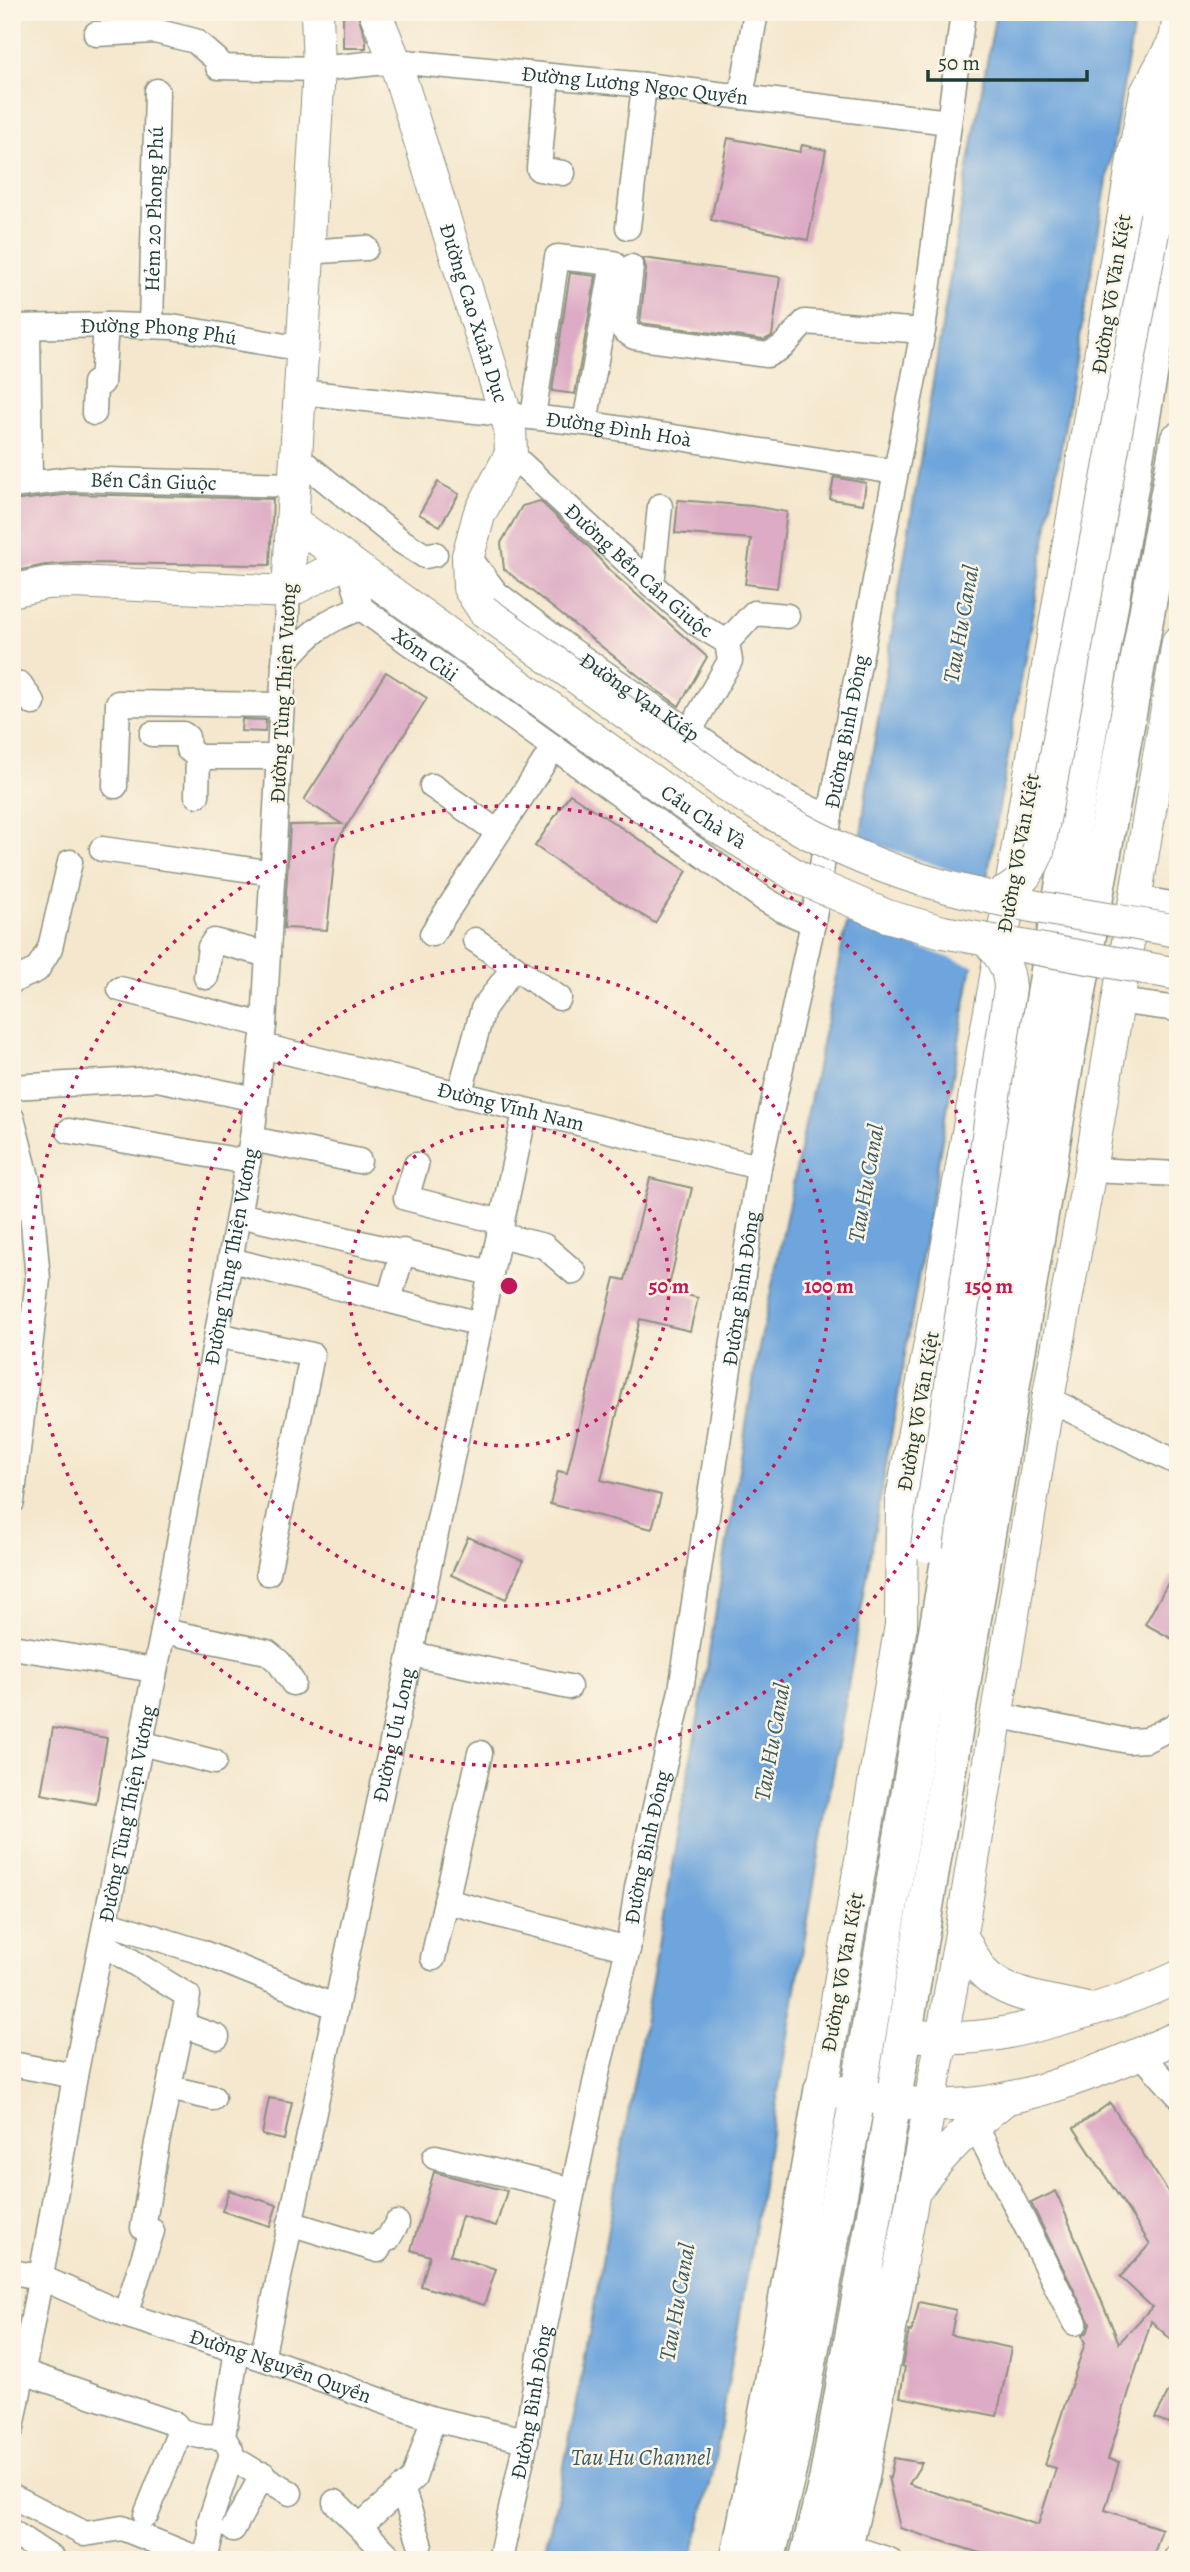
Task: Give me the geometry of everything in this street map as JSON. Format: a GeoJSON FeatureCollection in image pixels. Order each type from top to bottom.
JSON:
{"type":"FeatureCollection","features":[{"type":"Feature","properties":{"kind":"highway","name":"Đường Võ Văn Kiệt"},"geometry":{"type":"LineString","coordinates":[[768,2560],[790,2464],[858,2094],[1167,211]]}},
{"type":"Feature","properties":{"kind":"highway"},"geometry":{"type":"LineString","coordinates":[[807,2560],[827,2479],[894,2100],[1069,1043],[1178,440]]}},
{"type":"Feature","properties":{"kind":"highway","name":"Đường Võ Văn Kiệt"},"geometry":{"type":"LineString","coordinates":[[738,2560],[772,2385],[822,2089]]}},
{"type":"Feature","properties":{"kind":"highway"},"geometry":{"type":"LineString","coordinates":[[842,2553],[861,2479],[898,2277]]}},
{"type":"Feature","properties":{"kind":"main road","name":"Đường Tùng Thiện Vương"},"geometry":{"type":"LineString","coordinates":[[288,592],[301,392],[306,252],[319,69],[317,12]]}},
{"type":"Feature","properties":{"kind":"main road","name":"Đường Cao Xuân Dục"},"geometry":{"type":"LineString","coordinates":[[375,12],[395,61],[519,416],[510,428],[511,453]]}},
{"type":"Feature","properties":{"kind":"main road"},"geometry":{"type":"LineString","coordinates":[[992,898],[1019,884],[1027,876],[1038,852],[1167,211],[1176,32]]}},
{"type":"Feature","properties":{"kind":"main road","name":"Đường Võ Văn Kiệt"},"geometry":{"type":"LineString","coordinates":[[822,2089],[901,1625],[902,1498],[1003,939],[1134,154],[1146,93],[1176,32]]}},
{"type":"Feature","properties":{"kind":"main road"},"geometry":{"type":"LineString","coordinates":[[468,556],[479,515],[511,453]]}},
{"type":"Feature","properties":{"kind":"main road","name":"Cầu Chà Và"},"geometry":{"type":"LineString","coordinates":[[292,521],[706,820],[800,878],[887,916],[943,932],[1178,974]]}},
{"type":"Feature","properties":{"kind":"main road","name":"Cầu Chà Và"},"geometry":{"type":"LineString","coordinates":[[468,556],[470,588],[484,611],[727,786],[769,813],[830,844],[919,879],[992,898],[1178,931]]}},
{"type":"Feature","properties":{"kind":"main road"},"geometry":{"type":"LineString","coordinates":[[12,591],[46,583],[74,582],[288,592],[348,561]]}},
{"type":"Feature","properties":{"kind":"main road"},"geometry":{"type":"LineString","coordinates":[[898,2277],[961,1934],[1048,1399],[1090,1170],[1135,898],[1167,773],[1178,642]]}},
{"type":"Feature","properties":{"kind":"main road"},"geometry":{"type":"LineString","coordinates":[[901,1625],[927,1546],[1010,988],[1005,964],[999,953],[986,940]]}},
{"type":"Feature","properties":{"kind":"main road"},"geometry":{"type":"LineString","coordinates":[[961,1934],[981,1970],[998,1983],[1032,1996],[1092,2010]]}},
{"type":"Feature","properties":{"kind":"main road"},"geometry":{"type":"LineString","coordinates":[[917,1961],[949,1999],[980,2019],[1018,2031]]}},
{"type":"Feature","properties":{"kind":"main road"},"geometry":{"type":"LineString","coordinates":[[834,2023],[941,2039],[991,2037],[1092,2010],[1178,1977]]}},
{"type":"Feature","properties":{"kind":"main road"},"geometry":{"type":"LineString","coordinates":[[913,2193],[970,2114],[1008,2096],[1067,2081],[1141,2054],[1178,2037]]}},
{"type":"Feature","properties":{"kind":"main road"},"geometry":{"type":"LineString","coordinates":[[822,2089],[970,2114]]}},
{"type":"Feature","properties":{"kind":"street"},"geometry":{"type":"LineString","coordinates":[[741,97],[756,12]]}},
{"type":"Feature","properties":{"kind":"street","name":"Đường Bình Đông"},"geometry":{"type":"LineString","coordinates":[[500,2560],[526,2441],[544,2332],[598,2069],[628,1949],[637,1888],[681,1690],[759,1167],[813,923],[830,815],[923,331],[963,12]]}},
{"type":"Feature","properties":{"kind":"street","name":"Đường Lương Ngọc Quyến"},"geometry":{"type":"LineString","coordinates":[[96,34],[155,31],[195,41],[217,60],[218,67],[319,69],[395,61],[644,85],[949,122]]}},
{"type":"Feature","properties":{"kind":"street"},"geometry":{"type":"LineString","coordinates":[[547,76],[539,169],[563,173]]}},
{"type":"Feature","properties":{"kind":"street"},"geometry":{"type":"LineString","coordinates":[[628,227],[644,85]]}},
{"type":"Feature","properties":{"kind":"street","name":"Hẻm 20 Phong Phú"},"geometry":{"type":"LineString","coordinates":[[150,326],[157,91]]}},
{"type":"Feature","properties":{"kind":"street"},"geometry":{"type":"LineString","coordinates":[[306,252],[366,248]]}},
{"type":"Feature","properties":{"kind":"street"},"geometry":{"type":"LineString","coordinates":[[519,416],[557,257],[613,263],[585,423]]}},
{"type":"Feature","properties":{"kind":"street"},"geometry":{"type":"LineString","coordinates":[[631,267],[624,330],[634,337],[767,355],[782,347],[805,321],[923,331]]}},
{"type":"Feature","properties":{"kind":"street"},"geometry":{"type":"LineString","coordinates":[[94,413],[95,383],[102,383],[106,325]]}},
{"type":"Feature","properties":{"kind":"street"},"geometry":{"type":"LineString","coordinates":[[20,327],[21,484]]}},
{"type":"Feature","properties":{"kind":"street","name":"Đường Phong Phú"},"geometry":{"type":"LineString","coordinates":[[20,327],[172,327],[303,349]]}},
{"type":"Feature","properties":{"kind":"street","name":"Đường Đình Hoà"},"geometry":{"type":"LineString","coordinates":[[301,392],[585,423],[894,472]]}},
{"type":"Feature","properties":{"kind":"street","name":"Đường Bến Cần Giuộc"},"geometry":{"type":"LineString","coordinates":[[511,453],[652,585],[697,624],[727,642],[730,661],[689,732]]}},
{"type":"Feature","properties":{"kind":"street"},"geometry":{"type":"LineString","coordinates":[[295,471],[425,556],[435,554]]}},
{"type":"Feature","properties":{"kind":"street","name":"Bến Cần Giuộc"},"geometry":{"type":"LineString","coordinates":[[21,484],[71,479],[295,471]]}},
{"type":"Feature","properties":{"kind":"street"},"geometry":{"type":"LineString","coordinates":[[652,585],[660,506]]}},
{"type":"Feature","properties":{"kind":"street","name":"Đường Vạn Kiếp"},"geometry":{"type":"LineString","coordinates":[[468,556],[496,593],[568,647],[779,793],[813,810],[830,815]]}},
{"type":"Feature","properties":{"kind":"street"},"geometry":{"type":"LineString","coordinates":[[284,663],[301,642],[321,626],[340,615],[361,608],[348,561]]}},
{"type":"Feature","properties":{"kind":"street","name":"Đường Tùng Thiện Vương"},"geometry":{"type":"LineString","coordinates":[[12,2428],[75,2076],[163,1631],[250,1150],[263,1035],[288,592]]}},
{"type":"Feature","properties":{"kind":"street","name":"Xóm Củi"},"geometry":{"type":"LineString","coordinates":[[361,608],[764,899],[813,923]]}},
{"type":"Feature","properties":{"kind":"street"},"geometry":{"type":"LineString","coordinates":[[727,642],[754,613],[787,616]]}},
{"type":"Feature","properties":{"kind":"street"},"geometry":{"type":"LineString","coordinates":[[12,686],[20,684],[33,703]]}},
{"type":"Feature","properties":{"kind":"street"},"geometry":{"type":"LineString","coordinates":[[115,786],[118,703],[281,705]]}},
{"type":"Feature","properties":{"kind":"street"},"geometry":{"type":"LineString","coordinates":[[152,734],[183,734],[187,737],[187,748],[198,757],[279,757]]}},
{"type":"Feature","properties":{"kind":"street"},"geometry":{"type":"LineString","coordinates":[[432,934],[554,747]]}},
{"type":"Feature","properties":{"kind":"street"},"geometry":{"type":"LineString","coordinates":[[197,795],[198,757]]}},
{"type":"Feature","properties":{"kind":"street"},"geometry":{"type":"LineString","coordinates":[[432,786],[498,832]]}},
{"type":"Feature","properties":{"kind":"street"},"geometry":{"type":"LineString","coordinates":[[102,849],[273,873]]}},
{"type":"Feature","properties":{"kind":"street"},"geometry":{"type":"LineString","coordinates":[[12,981],[39,981],[50,948],[70,862]]}},
{"type":"Feature","properties":{"kind":"street"},"geometry":{"type":"LineString","coordinates":[[1135,898],[1178,905]]}},
{"type":"Feature","properties":{"kind":"street"},"geometry":{"type":"LineString","coordinates":[[475,940],[559,998]]}},
{"type":"Feature","properties":{"kind":"street"},"geometry":{"type":"LineString","coordinates":[[206,977],[210,947],[214,941],[268,955]]}},
{"type":"Feature","properties":{"kind":"street"},"geometry":{"type":"LineString","coordinates":[[459,1096],[483,1009],[514,967]]}},
{"type":"Feature","properties":{"kind":"street","name":"Đường Vĩnh Nam"},"geometry":{"type":"LineString","coordinates":[[120,989],[459,1096],[759,1167]]}},
{"type":"Feature","properties":{"kind":"street"},"geometry":{"type":"LineString","coordinates":[[1117,1001],[1178,1009]]}},
{"type":"Feature","properties":{"kind":"street"},"geometry":{"type":"LineString","coordinates":[[12,1087],[157,1079],[256,1099]]}},
{"type":"Feature","properties":{"kind":"street","name":"Đường Ưu Long"},"geometry":{"type":"LineString","coordinates":[[262,2358],[525,1112]]}},
{"type":"Feature","properties":{"kind":"street"},"geometry":{"type":"LineString","coordinates":[[12,1118],[30,1189],[38,1279],[12,1502]]}},
{"type":"Feature","properties":{"kind":"street"},"geometry":{"type":"LineString","coordinates":[[69,1131],[359,1161]]}},
{"type":"Feature","properties":{"kind":"street"},"geometry":{"type":"LineString","coordinates":[[416,1165],[406,1198],[544,1246],[574,1272]]}},
{"type":"Feature","properties":{"kind":"street"},"geometry":{"type":"LineString","coordinates":[[1090,1170],[1178,1174]]}},
{"type":"Feature","properties":{"kind":"street"},"geometry":{"type":"LineString","coordinates":[[239,1215],[491,1273]]}},
{"type":"Feature","properties":{"kind":"street"},"geometry":{"type":"LineString","coordinates":[[389,1300],[403,1251]]}},
{"type":"Feature","properties":{"kind":"street"},"geometry":{"type":"LineString","coordinates":[[231,1260],[480,1324]]}},
{"type":"Feature","properties":{"kind":"street"},"geometry":{"type":"LineString","coordinates":[[217,1335],[312,1355],[268,1573]]}},
{"type":"Feature","properties":{"kind":"street"},"geometry":{"type":"LineString","coordinates":[[1048,1399],[1178,1463]]}},
{"type":"Feature","properties":{"kind":"street"},"geometry":{"type":"LineString","coordinates":[[163,1631],[267,1652],[279,1662],[293,1683]]}},
{"type":"Feature","properties":{"kind":"street"},"geometry":{"type":"LineString","coordinates":[[12,1647],[154,1670]]}},
{"type":"Feature","properties":{"kind":"street"},"geometry":{"type":"LineString","coordinates":[[411,1654],[569,1687]]}},
{"type":"Feature","properties":{"kind":"street"},"geometry":{"type":"LineString","coordinates":[[996,1715],[1128,1741],[1146,1740],[1178,1724]]}},
{"type":"Feature","properties":{"kind":"street"},"geometry":{"type":"LineString","coordinates":[[141,1743],[214,1762]]}},
{"type":"Feature","properties":{"kind":"street"},"geometry":{"type":"LineString","coordinates":[[433,1958],[480,1753]]}},
{"type":"Feature","properties":{"kind":"street"},"geometry":{"type":"LineString","coordinates":[[446,1902],[628,1949]]}},
{"type":"Feature","properties":{"kind":"street"},"geometry":{"type":"LineString","coordinates":[[104,1933],[201,1952],[336,2007]]}},
{"type":"Feature","properties":{"kind":"street"},"geometry":{"type":"LineString","coordinates":[[104,1933],[188,1996],[157,2143],[143,2228],[152,2231],[125,2315]]}},
{"type":"Feature","properties":{"kind":"street"},"geometry":{"type":"LineString","coordinates":[[183,2025],[217,2038]]}},
{"type":"Feature","properties":{"kind":"street"},"geometry":{"type":"LineString","coordinates":[[1141,2054],[1178,2095]]}},
{"type":"Feature","properties":{"kind":"street"},"geometry":{"type":"LineString","coordinates":[[12,2064],[75,2076]]}},
{"type":"Feature","properties":{"kind":"street"},"geometry":{"type":"LineString","coordinates":[[169,2088],[213,2098]]}},
{"type":"Feature","properties":{"kind":"street"},"geometry":{"type":"LineString","coordinates":[[970,2114],[1075,2323]]}},
{"type":"Feature","properties":{"kind":"street"},"geometry":{"type":"LineString","coordinates":[[435,2157],[573,2190]]}},
{"type":"Feature","properties":{"kind":"street"},"geometry":{"type":"LineString","coordinates":[[290,2223],[378,2250],[397,2223]]}},
{"type":"Feature","properties":{"kind":"street","name":"Đường Nguyễn Quyền"},"geometry":{"type":"LineString","coordinates":[[12,2272],[40,2277],[125,2315],[262,2358],[433,2419],[526,2441]]}},
{"type":"Feature","properties":{"kind":"street"},"geometry":{"type":"LineString","coordinates":[[12,2496],[85,2533],[122,2528],[203,2560],[211,2535],[210,2521],[227,2447],[237,2350]]}},
{"type":"Feature","properties":{"kind":"street"},"geometry":{"type":"LineString","coordinates":[[23,2372],[175,2424],[180,2431],[227,2447],[290,2493]]}},
{"type":"Feature","properties":{"kind":"street"},"geometry":{"type":"LineString","coordinates":[[370,2517],[414,2478],[433,2419]]}},
{"type":"Feature","properties":{"kind":"street"},"geometry":{"type":"LineString","coordinates":[[146,2515],[180,2431]]}},
{"type":"Feature","properties":{"kind":"street"},"geometry":{"type":"LineString","coordinates":[[233,2529],[263,2474]]}},
{"type":"Feature","properties":{"kind":"street"},"geometry":{"type":"LineString","coordinates":[[402,2488],[420,2543]]}},
{"type":"Feature","properties":{"kind":"street"},"geometry":{"type":"LineString","coordinates":[[335,2502],[393,2560]]}},
{"type":"Feature","properties":{"kind":"street"},"geometry":{"type":"LineString","coordinates":[[12,2532],[54,2560]]}},
{"type":"Feature","properties":{"kind":"street"},"geometry":{"type":"LineString","coordinates":[[842,2553],[889,2560]]}},
{"type":"Feature","properties":{"kind":"street"},"geometry":{"type":"LineString","coordinates":[[1175,2560],[1178,2555]]}},
{"type":"Feature","properties":{"kind":"water","name":"Tau Hu Channel"},"geometry":{"type":"Polygon","coordinates":[[[996,12],[1136,12],[712,2477],[691,2560],[542,2560],[578,2397],[703,1690],[757,1358],[856,879],[867,787],[967,173],[996,12]]]}},
{"type":"Feature","properties":{"kind":"pier"},"geometry":{"type":"Polygon","coordinates":[[[857,838],[990,884],[976,967],[843,921],[857,838]]]}},
{"type":"Feature","properties":{"kind":"building"},"geometry":{"type":"Polygon","coordinates":[[[343,12],[357,12],[366,48],[343,48],[343,12]]]}},
{"type":"Feature","properties":{"kind":"building"},"geometry":{"type":"Polygon","coordinates":[[[728,138],[800,152],[802,145],[826,150],[808,240],[711,220],[728,138]]]}},
{"type":"Feature","properties":{"kind":"building"},"geometry":{"type":"Polygon","coordinates":[[[643,258],[780,277],[772,336],[764,340],[640,323],[646,269],[643,258]]]}},
{"type":"Feature","properties":{"kind":"building"},"geometry":{"type":"Polygon","coordinates":[[[570,273],[596,276],[575,394],[552,391],[570,273]]]}},
{"type":"Feature","properties":{"kind":"building"},"geometry":{"type":"Polygon","coordinates":[[[834,477],[866,483],[863,504],[830,499],[834,477]]]}},
{"type":"Feature","properties":{"kind":"building"},"geometry":{"type":"Polygon","coordinates":[[[438,482],[459,494],[440,526],[419,514],[438,482]]]}},
{"type":"Feature","properties":{"kind":"building"},"geometry":{"type":"Polygon","coordinates":[[[71,494],[273,499],[270,565],[77,563],[45,565],[12,572],[12,501],[71,494]]]}},
{"type":"Feature","properties":{"kind":"building"},"geometry":{"type":"Polygon","coordinates":[[[678,500],[752,506],[787,512],[777,588],[745,584],[751,539],[675,533],[678,500]]]}},
{"type":"Feature","properties":{"kind":"building"},"geometry":{"type":"Polygon","coordinates":[[[540,501],[591,549],[609,570],[707,657],[679,706],[504,569],[501,543],[522,506],[540,501]]]}},
{"type":"Feature","properties":{"kind":"building"},"geometry":{"type":"Polygon","coordinates":[[[386,672],[427,698],[336,843],[327,930],[284,928],[290,825],[342,824],[304,800],[386,672]]]}},
{"type":"Feature","properties":{"kind":"building"},"geometry":{"type":"Polygon","coordinates":[[[242,719],[266,720],[265,732],[241,731],[242,719]]]}},
{"type":"Feature","properties":{"kind":"building"},"geometry":{"type":"Polygon","coordinates":[[[570,794],[687,871],[655,923],[535,846],[570,794]]]}},
{"type":"Feature","properties":{"kind":"building"},"geometry":{"type":"Polygon","coordinates":[[[650,1178],[692,1188],[668,1290],[698,1298],[690,1331],[640,1319],[601,1480],[661,1495],[652,1529],[550,1504],[558,1471],[567,1473],[615,1278],[625,1280],[650,1178]]]}},
{"type":"Feature","properties":{"kind":"building"},"geometry":{"type":"Polygon","coordinates":[[[468,1537],[523,1561],[506,1599],[451,1575],[468,1537]]]}},
{"type":"Feature","properties":{"kind":"building"},"geometry":{"type":"Polygon","coordinates":[[[1178,1565],[1178,1642],[1145,1624],[1178,1565]]]}},
{"type":"Feature","properties":{"kind":"building"},"geometry":{"type":"Polygon","coordinates":[[[53,1728],[107,1738],[96,1804],[41,1794],[53,1728]]]}},
{"type":"Feature","properties":{"kind":"building"},"geometry":{"type":"Polygon","coordinates":[[[269,2098],[292,2102],[284,2140],[262,2135],[269,2098]]]}},
{"type":"Feature","properties":{"kind":"building"},"geometry":{"type":"Polygon","coordinates":[[[1110,2103],[1178,2207],[1178,2346],[1151,2321],[1108,2459],[1119,2462],[1105,2510],[1162,2529],[1152,2560],[1002,2560],[900,2528],[888,2477],[890,2478],[894,2458],[922,2463],[909,2484],[1038,2525],[1056,2468],[1045,2465],[1085,2343],[1082,2336],[1088,2331],[1090,2323],[1031,2203],[1056,2191],[1119,2343],[1152,2307],[1120,2277],[1150,2244],[1074,2128],[1110,2103]]]}},
{"type":"Feature","properties":{"kind":"building"},"geometry":{"type":"Polygon","coordinates":[[[434,2172],[507,2191],[496,2226],[462,2216],[450,2255],[496,2269],[484,2305],[421,2286],[430,2256],[411,2250],[434,2172]]]}},
{"type":"Feature","properties":{"kind":"building"},"geometry":{"type":"Polygon","coordinates":[[[229,2190],[277,2205],[270,2226],[222,2211],[229,2190]]]}},
{"type":"Feature","properties":{"kind":"building"},"geometry":{"type":"Polygon","coordinates":[[[919,2302],[956,2310],[951,2335],[1011,2348],[997,2416],[900,2397],[905,2367],[902,2366],[909,2331],[912,2332],[919,2302]]]}},
{"type":"Feature","properties":{"kind":"building"},"geometry":{"type":"Polygon","coordinates":[[[1178,2374],[1178,2427],[1155,2418],[1178,2374]]]}},
{"type":"Feature","properties":{"kind":"water label","name":"Tau Hu Canal"},"geometry":{"type":"Point","coordinates":[961,624]}},
{"type":"Feature","properties":{"kind":"water label","name":"Tau Hu Canal"},"geometry":{"type":"Point","coordinates":[866,1183]}},
{"type":"Feature","properties":{"kind":"water label","name":"Tau Hu Canal"},"geometry":{"type":"Point","coordinates":[772,1742]}},
{"type":"Feature","properties":{"kind":"water label","name":"Tau Hu Canal"},"geometry":{"type":"Point","coordinates":[677,2302]}}]}
